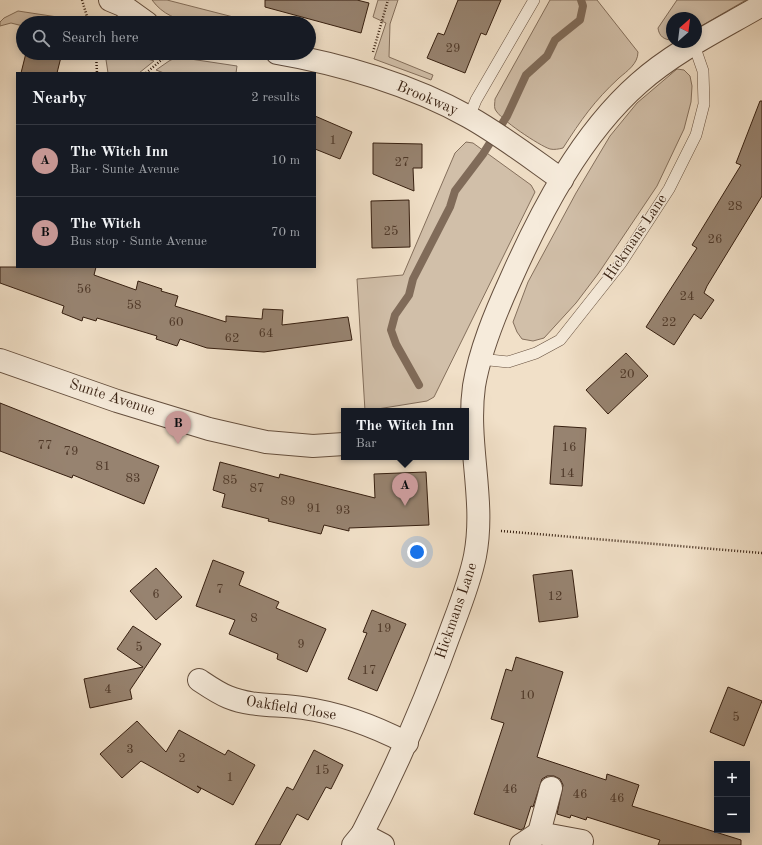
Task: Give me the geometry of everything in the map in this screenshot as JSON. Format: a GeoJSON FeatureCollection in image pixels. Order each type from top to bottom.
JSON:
{"type":"FeatureCollection","features":[{"type":"Feature","properties":{"kind":"street"},"geometry":{"type":"LineString","coordinates":[[111,0],[136,16]]}},
{"type":"Feature","properties":{"kind":"street","name":"Hickmans Lane"},"geometry":{"type":"LineString","coordinates":[[702,40],[762,5]]}},
{"type":"Feature","properties":{"kind":"street","name":"Hickmans Lane"},"geometry":{"type":"LineString","coordinates":[[357,840],[407,743],[439,665],[467,586],[475,557],[479,529],[469,434],[472,404],[480,358],[496,310],[522,253],[562,180],[590,137],[617,104],[639,82],[689,48]]}},
{"type":"Feature","properties":{"kind":"street","name":"Brookway"},"geometry":{"type":"LineString","coordinates":[[308,60],[365,75],[435,100],[478,122],[562,180]]}},
{"type":"Feature","properties":{"kind":"street","name":"Sunte Avenue"},"geometry":{"type":"LineString","coordinates":[[0,360],[117,401],[209,429],[266,442],[313,446],[341,444]]}},
{"type":"Feature","properties":{"kind":"street","name":"Oakfield Close"},"geometry":{"type":"LineString","coordinates":[[199,680],[228,697],[252,704],[303,708],[336,715],[377,728],[407,743]]}},
{"type":"Feature","properties":{"kind":"street"},"geometry":{"type":"LineString","coordinates":[[521,845],[539,832],[551,788]]}},
{"type":"Feature","properties":{"kind":"street"},"geometry":{"type":"LineString","coordinates":[[539,832],[582,841]]}},
{"type":"Feature","properties":{"kind":"street"},"geometry":{"type":"LineString","coordinates":[[357,840],[383,845]]}},
{"type":"Feature","properties":{"kind":"lane"},"geometry":{"type":"LineString","coordinates":[[478,122],[476,100],[534,0]]}},
{"type":"Feature","properties":{"kind":"lane","name":"Hickmans Lane"},"geometry":{"type":"LineString","coordinates":[[480,358],[508,362],[536,353],[560,340],[621,263],[669,189],[696,135],[704,104],[703,71],[695,48]]}},
{"type":"Feature","properties":{"kind":"path"},"geometry":{"type":"LineString","coordinates":[[82,0],[87,16]]}},
{"type":"Feature","properties":{"kind":"path"},"geometry":{"type":"LineString","coordinates":[[365,75],[388,0]]}},
{"type":"Feature","properties":{"kind":"path"},"geometry":{"type":"LineString","coordinates":[[96,60],[96,72]]}},
{"type":"Feature","properties":{"kind":"path"},"geometry":{"type":"LineString","coordinates":[[147,72],[161,60]]}},
{"type":"Feature","properties":{"kind":"path"},"geometry":{"type":"LineString","coordinates":[[479,529],[762,553]]}},
{"type":"Feature","properties":{"kind":"shaded area"},"geometry":{"type":"Polygon","coordinates":[[[152,0],[167,0],[229,16],[171,16],[152,0]]]}},
{"type":"Feature","properties":{"kind":"shaded area"},"geometry":{"type":"Polygon","coordinates":[[[378,0],[398,0],[390,24],[389,57],[433,75],[431,80],[374,59],[386,23],[373,17],[378,0]]]}},
{"type":"Feature","properties":{"kind":"shaded area"},"geometry":{"type":"Polygon","coordinates":[[[550,0],[597,0],[638,52],[638,56],[634,64],[610,86],[595,103],[563,148],[555,149],[545,147],[520,132],[504,119],[495,109],[495,99],[550,0]]]}},
{"type":"Feature","properties":{"kind":"shaded area"},"geometry":{"type":"Polygon","coordinates":[[[677,0],[746,0],[702,26],[702,12],[669,12],[677,0]]]}},
{"type":"Feature","properties":{"kind":"shaded area"},"geometry":{"type":"Polygon","coordinates":[[[18,11],[51,16],[16,16],[16,24],[11,23],[0,26],[0,22],[4,18],[18,11]]]}},
{"type":"Feature","properties":{"kind":"shaded area"},"geometry":{"type":"Polygon","coordinates":[[[666,16],[666,39],[662,37],[658,28],[666,16]]]}},
{"type":"Feature","properties":{"kind":"shaded area"},"geometry":{"type":"Polygon","coordinates":[[[106,60],[154,61],[140,72],[108,72],[106,60]]]}},
{"type":"Feature","properties":{"kind":"shaded area"},"geometry":{"type":"Polygon","coordinates":[[[197,60],[237,66],[236,72],[161,72],[156,70],[169,61],[197,60]]]}},
{"type":"Feature","properties":{"kind":"shaded area"},"geometry":{"type":"Polygon","coordinates":[[[677,69],[684,70],[690,76],[692,86],[691,102],[684,129],[657,186],[598,274],[576,303],[544,338],[533,341],[522,339],[513,322],[528,282],[576,193],[610,136],[637,103],[677,69]]]}},
{"type":"Feature","properties":{"kind":"shaded area"},"geometry":{"type":"Polygon","coordinates":[[[466,142],[473,143],[531,185],[535,192],[434,397],[427,401],[384,408],[365,408],[357,279],[403,275],[455,153],[466,142]]]}},
{"type":"Feature","properties":{"kind":"building"},"geometry":{"type":"Polygon","coordinates":[[[265,0],[357,0],[369,3],[361,33],[316,21],[316,16],[298,16],[265,7],[265,0]]]}},
{"type":"Feature","properties":{"kind":"building"},"geometry":{"type":"Polygon","coordinates":[[[458,0],[501,0],[486,35],[481,33],[465,73],[427,58],[438,33],[444,35],[458,0]]]}},
{"type":"Feature","properties":{"kind":"building"},"geometry":{"type":"Polygon","coordinates":[[[24,60],[60,60],[57,72],[21,72],[24,60]]]}},
{"type":"Feature","properties":{"kind":"building"},"geometry":{"type":"Polygon","coordinates":[[[760,101],[762,101],[762,196],[707,286],[704,293],[714,300],[701,319],[694,314],[674,345],[646,327],[697,248],[692,245],[741,165],[736,163],[760,101]]]}},
{"type":"Feature","properties":{"kind":"building"},"geometry":{"type":"Polygon","coordinates":[[[316,116],[352,132],[340,159],[316,149],[316,116]]]}},
{"type":"Feature","properties":{"kind":"building"},"geometry":{"type":"Polygon","coordinates":[[[373,143],[422,144],[422,168],[413,168],[414,191],[373,174],[373,143]]]}},
{"type":"Feature","properties":{"kind":"building"},"geometry":{"type":"Polygon","coordinates":[[[409,200],[410,247],[372,248],[371,201],[409,200]]]}},
{"type":"Feature","properties":{"kind":"building"},"geometry":{"type":"Polygon","coordinates":[[[0,267],[96,268],[94,275],[136,290],[138,281],[162,289],[161,291],[178,296],[175,306],[226,322],[226,316],[262,319],[263,309],[283,310],[282,325],[348,317],[352,340],[264,352],[207,348],[180,339],[177,346],[156,339],[157,336],[97,318],[96,321],[83,317],[82,321],[62,313],[64,306],[0,283],[0,267]]]}},
{"type":"Feature","properties":{"kind":"building"},"geometry":{"type":"Polygon","coordinates":[[[626,353],[648,376],[608,414],[586,390],[626,353]]]}},
{"type":"Feature","properties":{"kind":"building"},"geometry":{"type":"Polygon","coordinates":[[[0,403],[159,466],[144,504],[73,475],[72,478],[0,451],[0,403]]]}},
{"type":"Feature","properties":{"kind":"building"},"geometry":{"type":"Polygon","coordinates":[[[554,426],[586,428],[582,486],[550,484],[554,426]]]}},
{"type":"Feature","properties":{"kind":"building"},"geometry":{"type":"Polygon","coordinates":[[[220,462],[279,478],[280,474],[375,498],[374,474],[426,472],[429,525],[349,528],[349,531],[324,525],[321,534],[268,521],[269,519],[222,507],[225,494],[213,490],[220,462]]]}},
{"type":"Feature","properties":{"kind":"building"},"geometry":{"type":"Polygon","coordinates":[[[213,560],[244,572],[239,585],[279,602],[276,608],[326,629],[307,672],[277,659],[278,654],[229,634],[235,620],[196,606],[213,560]]]}},
{"type":"Feature","properties":{"kind":"building"},"geometry":{"type":"Polygon","coordinates":[[[156,568],[182,597],[156,620],[130,591],[156,568]]]}},
{"type":"Feature","properties":{"kind":"building"},"geometry":{"type":"Polygon","coordinates":[[[572,570],[578,617],[539,622],[533,575],[572,570]]]}},
{"type":"Feature","properties":{"kind":"building"},"geometry":{"type":"Polygon","coordinates":[[[372,610],[406,624],[377,691],[348,679],[367,633],[363,632],[372,610]]]}},
{"type":"Feature","properties":{"kind":"building"},"geometry":{"type":"Polygon","coordinates":[[[133,626],[161,644],[130,690],[132,699],[90,708],[84,679],[143,667],[117,649],[133,626]]]}},
{"type":"Feature","properties":{"kind":"building"},"geometry":{"type":"Polygon","coordinates":[[[516,657],[563,672],[537,757],[606,780],[607,774],[639,785],[632,806],[714,832],[714,833],[741,840],[741,845],[658,845],[660,840],[587,817],[586,820],[571,815],[570,818],[557,814],[563,785],[560,779],[554,776],[547,776],[542,779],[533,807],[531,806],[524,828],[521,830],[474,814],[504,723],[491,719],[506,669],[512,671],[516,657]]]}},
{"type":"Feature","properties":{"kind":"building"},"geometry":{"type":"Polygon","coordinates":[[[728,687],[762,701],[744,746],[710,732],[728,687]]]}},
{"type":"Feature","properties":{"kind":"building"},"geometry":{"type":"Polygon","coordinates":[[[137,721],[166,752],[179,730],[225,755],[228,750],[255,765],[233,805],[197,786],[201,789],[198,793],[141,761],[122,778],[100,754],[137,721]]]}},
{"type":"Feature","properties":{"kind":"building"},"geometry":{"type":"Polygon","coordinates":[[[314,750],[343,765],[331,789],[326,787],[308,820],[297,814],[280,845],[255,845],[287,787],[293,790],[314,750]]]}},
{"type":"Feature","properties":{"kind":"waterway"},"geometry":{"type":"LineString","coordinates":[[419,385],[396,344],[391,330],[395,315],[409,295],[413,279],[450,207],[455,191],[483,154],[507,116],[526,75],[547,56],[555,40],[580,20],[583,6],[581,0]]}},
{"type":"Feature","properties":{"kind":"place","name":"The Witch"},"geometry":{"type":"Point","coordinates":[178,444]}},
{"type":"Feature","properties":{"kind":"place","name":"The Witch Inn"},"geometry":{"type":"Point","coordinates":[405,506]}}]}
